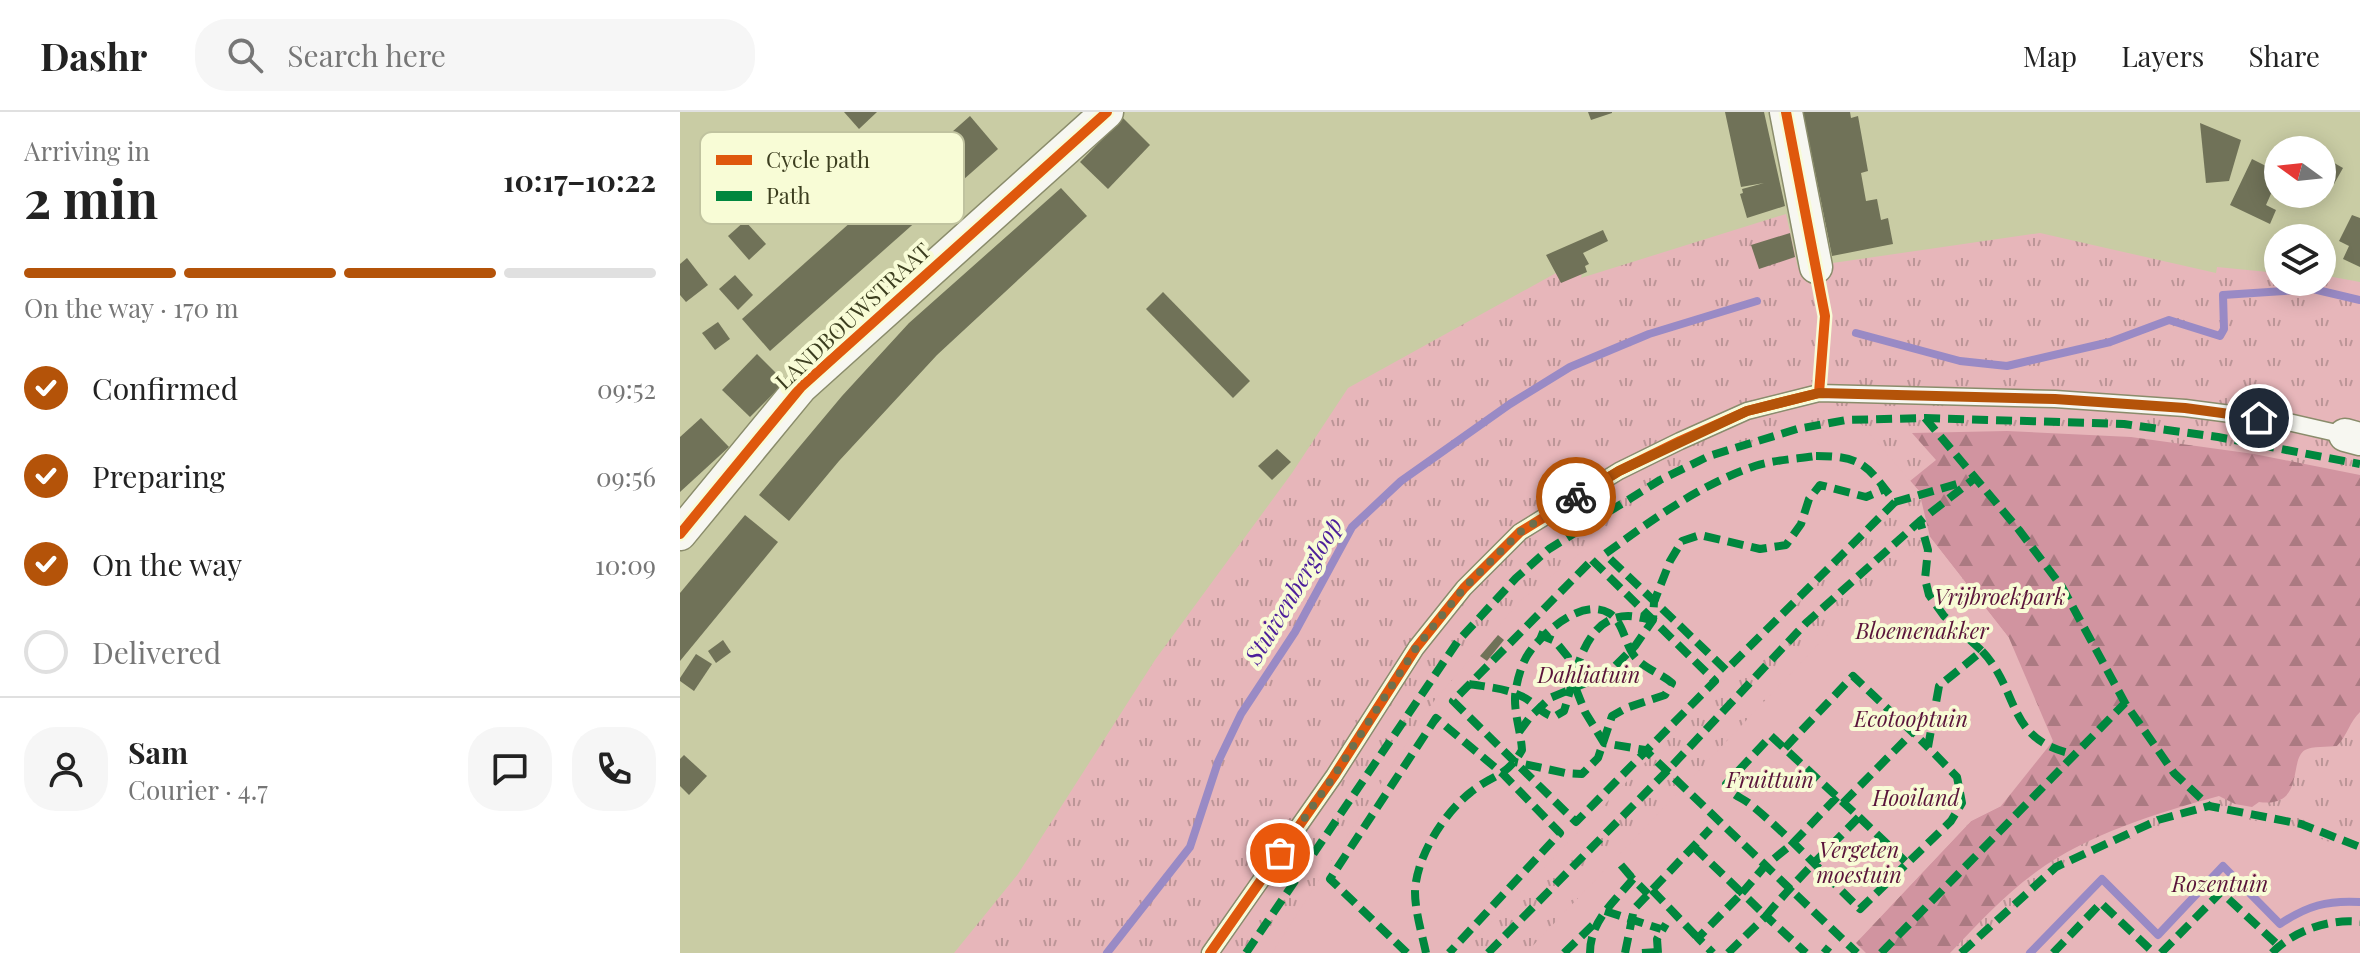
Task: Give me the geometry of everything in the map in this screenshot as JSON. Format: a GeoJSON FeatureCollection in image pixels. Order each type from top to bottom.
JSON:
{"type":"FeatureCollection","features":[{"type":"Feature","properties":{"kind":"street","name":"LANDBOUWSTRAAT"},"geometry":{"type":"LineString","coordinates":[[680,534],[801,387],[1107,112]]}},
{"type":"Feature","properties":{"kind":"street"},"geometry":{"type":"LineString","coordinates":[[1786,112],[1816,267]]}},
{"type":"Feature","properties":{"kind":"lane"},"geometry":{"type":"LineString","coordinates":[[1210,953],[1334,776],[1416,648],[1464,588],[1520,532],[1619,471],[1747,411],[1819,393],[2055,399],[2170,407],[2284,421],[2353,437]]}},
{"type":"Feature","properties":{"kind":"green space","name":"Vrijbroekpark"},"geometry":{"type":"Polygon","coordinates":[[[1786,214],[1798,268],[2040,233],[2216,273],[2217,267],[2264,272],[2264,296],[2336,296],[2336,278],[2360,282],[2360,953],[954,953],[1018,874],[1155,660],[1292,473],[1348,388],[1585,257],[1581,278],[1786,214]]]}},
{"type":"Feature","properties":{"kind":"green space","name":"Dahliatuin"},"geometry":{"type":"Polygon","coordinates":[[[1861,424],[1919,491],[1830,570],[1462,953],[1272,953],[1434,701],[1520,601],[1686,469],[1784,437],[1861,424]]]}},
{"type":"Feature","properties":{"kind":"green space"},"geometry":{"type":"Polygon","coordinates":[[[2007,431],[2131,437],[2254,454],[2360,475],[2360,712],[2337,746],[2316,747],[2300,755],[2290,791],[2284,798],[2259,802],[2252,807],[2235,804],[2219,796],[2148,817],[2078,846],[2056,859],[2024,881],[1950,953],[1866,953],[1856,943],[1971,821],[2001,806],[2009,638],[1930,537],[1919,491],[1910,481],[1936,460],[1912,433],[2007,431]]]}},
{"type":"Feature","properties":{"kind":"green space","name":"Ecotooptuin"},"geometry":{"type":"Polygon","coordinates":[[[1930,537],[2009,638],[2053,741],[2001,806],[1971,821],[1846,953],[1526,953],[1830,632],[1930,537]]]}},
{"type":"Feature","properties":{"kind":"green space","name":"Rozentuin"},"geometry":{"type":"Polygon","coordinates":[[[2215,814],[2291,827],[2360,854],[2360,953],[1972,953],[2055,879],[2116,843],[2215,814]]]}},
{"type":"Feature","properties":{"kind":"building"},"geometry":{"type":"Polygon","coordinates":[[[844,112],[877,112],[859,129],[844,112]]]}},
{"type":"Feature","properties":{"kind":"building"},"geometry":{"type":"Polygon","coordinates":[[[1588,112],[1612,112],[1612,113],[1591,120],[1588,112]]]}},
{"type":"Feature","properties":{"kind":"building"},"geometry":{"type":"Polygon","coordinates":[[[1725,112],[1764,112],[1785,206],[1747,218],[1740,194],[1743,193],[1742,189],[1764,183],[1741,187],[1725,112]]]}},
{"type":"Feature","properties":{"kind":"building"},"geometry":{"type":"Polygon","coordinates":[[[1803,112],[1850,112],[1851,118],[1858,116],[1868,171],[1861,173],[1866,201],[1877,199],[1881,220],[1888,218],[1893,244],[1832,256],[1803,112]]]}},
{"type":"Feature","properties":{"kind":"building"},"geometry":{"type":"Polygon","coordinates":[[[970,116],[998,149],[964,179],[964,132],[952,132],[970,116]]]}},
{"type":"Feature","properties":{"kind":"building"},"geometry":{"type":"Polygon","coordinates":[[[1123,118],[1150,145],[1108,189],[1080,162],[1123,118]]]}},
{"type":"Feature","properties":{"kind":"building"},"geometry":{"type":"Polygon","coordinates":[[[2200,123],[2241,140],[2229,181],[2206,183],[2200,123]]]}},
{"type":"Feature","properties":{"kind":"building"},"geometry":{"type":"Polygon","coordinates":[[[2252,159],[2264,165],[2264,208],[2276,210],[2270,224],[2230,205],[2252,159]]]}},
{"type":"Feature","properties":{"kind":"building"},"geometry":{"type":"Polygon","coordinates":[[[2336,164],[2343,168],[2336,180],[2336,164]]]}},
{"type":"Feature","properties":{"kind":"building"},"geometry":{"type":"Polygon","coordinates":[[[1061,188],[1087,216],[937,355],[839,461],[789,521],[759,495],[842,396],[909,323],[1061,188]]]}},
{"type":"Feature","properties":{"kind":"building"},"geometry":{"type":"Polygon","coordinates":[[[2352,215],[2360,218],[2360,267],[2343,259],[2349,246],[2339,241],[2352,215]]]}},
{"type":"Feature","properties":{"kind":"building"},"geometry":{"type":"Polygon","coordinates":[[[742,224],[748,224],[766,244],[749,260],[728,236],[742,224]]]}},
{"type":"Feature","properties":{"kind":"building"},"geometry":{"type":"Polygon","coordinates":[[[849,224],[913,224],[770,351],[742,319],[849,224]]]}},
{"type":"Feature","properties":{"kind":"building"},"geometry":{"type":"Polygon","coordinates":[[[1603,230],[1608,241],[1583,253],[1589,264],[1585,266],[1587,272],[1561,283],[1546,255],[1603,230]]]}},
{"type":"Feature","properties":{"kind":"building"},"geometry":{"type":"Polygon","coordinates":[[[1790,233],[1795,257],[1759,269],[1751,245],[1790,233]]]}},
{"type":"Feature","properties":{"kind":"building"},"geometry":{"type":"Polygon","coordinates":[[[687,258],[708,285],[686,302],[680,295],[680,264],[687,258]]]}},
{"type":"Feature","properties":{"kind":"building"},"geometry":{"type":"Polygon","coordinates":[[[735,275],[753,295],[738,310],[719,289],[735,275]]]}},
{"type":"Feature","properties":{"kind":"building"},"geometry":{"type":"Polygon","coordinates":[[[1163,292],[1250,381],[1233,398],[1146,309],[1163,292]]]}},
{"type":"Feature","properties":{"kind":"building"},"geometry":{"type":"Polygon","coordinates":[[[718,322],[730,339],[715,350],[702,333],[718,322]]]}},
{"type":"Feature","properties":{"kind":"building"},"geometry":{"type":"Polygon","coordinates":[[[757,354],[785,382],[750,417],[722,390],[757,354]]]}},
{"type":"Feature","properties":{"kind":"building"},"geometry":{"type":"Polygon","coordinates":[[[701,418],[729,447],[680,492],[680,437],[701,418]]]}},
{"type":"Feature","properties":{"kind":"building"},"geometry":{"type":"Polygon","coordinates":[[[1277,449],[1291,462],[1272,480],[1258,466],[1277,449]]]}},
{"type":"Feature","properties":{"kind":"building"},"geometry":{"type":"Polygon","coordinates":[[[745,515],[778,542],[680,661],[680,593],[745,515]]]}},
{"type":"Feature","properties":{"kind":"building"},"geometry":{"type":"Polygon","coordinates":[[[1498,635],[1504,640],[1487,661],[1480,656],[1498,635]]]}},
{"type":"Feature","properties":{"kind":"building"},"geometry":{"type":"Polygon","coordinates":[[[723,640],[731,652],[716,663],[708,651],[723,640]]]}},
{"type":"Feature","properties":{"kind":"building"},"geometry":{"type":"Polygon","coordinates":[[[696,654],[712,664],[694,691],[680,678],[696,654]]]}},
{"type":"Feature","properties":{"kind":"building"},"geometry":{"type":"Polygon","coordinates":[[[684,755],[707,776],[689,795],[680,786],[680,759],[684,755]]]}},
{"type":"Feature","properties":{"kind":"waterway","name":"Stuivenbergloop"},"geometry":{"type":"LineString","coordinates":[[1856,333],[1960,361],[2007,366],[2110,342],[2169,320],[2220,336],[2224,329],[2223,295],[2313,289],[2360,300]]}},
{"type":"Feature","properties":{"kind":"waterway","name":"Stuivenbergloop"},"geometry":{"type":"LineString","coordinates":[[1107,953],[1190,847],[1218,762],[1241,714],[1295,632],[1352,527],[1401,481],[1510,404],[1570,367],[1649,334],[1757,301]]}},
{"type":"Feature","properties":{"kind":"waterway"},"geometry":{"type":"LineString","coordinates":[[2030,953],[2102,879],[2158,935],[2223,866],[2280,924],[2318,906],[2360,902]]}},
{"type":"Feature","properties":{"kind":"marked path"},"geometry":{"type":"LineString","coordinates":[[1925,418],[2019,530],[2062,587],[2125,703],[2174,773],[2209,806]]}},
{"type":"Feature","properties":{"kind":"marked path"},"geometry":{"type":"LineString","coordinates":[[1246,953],[1458,641],[1516,578],[1549,549],[1660,480],[1709,456],[1797,429],[1846,420],[1925,418],[2124,424],[2218,437],[2360,464]]}},
{"type":"Feature","properties":{"kind":"marked path"},"geometry":{"type":"LineString","coordinates":[[1816,456],[1855,461],[1878,480],[1895,502],[1726,670],[1605,554],[1677,504],[1734,474],[1762,464],[1816,456]]}},
{"type":"Feature","properties":{"kind":"marked path"},"geometry":{"type":"LineString","coordinates":[[1488,953],[1668,770],[1806,623],[1920,521],[1975,478]]}},
{"type":"Feature","properties":{"kind":"marked path"},"geometry":{"type":"LineString","coordinates":[[1895,502],[1964,482]]}},
{"type":"Feature","properties":{"kind":"marked path"},"geometry":{"type":"LineString","coordinates":[[1519,732],[1550,698],[1607,674],[1635,646],[1653,620],[1654,602],[1670,561],[1682,541],[1700,535],[1760,549],[1786,545],[1801,524],[1809,499],[1820,485],[1866,497],[1885,489]]}},
{"type":"Feature","properties":{"kind":"marked path"},"geometry":{"type":"LineString","coordinates":[[1837,797],[1792,844],[1765,866],[1742,893],[1766,916],[1811,866],[1823,854],[1859,817],[1771,736],[1726,784],[1728,788],[1778,828],[1792,841],[1806,855],[1820,869],[1860,909],[1951,821],[1962,803],[1957,777],[1928,747],[1939,686],[1982,651],[1944,616],[1929,595],[1925,579],[1928,550],[1920,521]]}},
{"type":"Feature","properties":{"kind":"marked path"},"geometry":{"type":"LineString","coordinates":[[1592,560],[1715,681],[1576,822],[1453,701],[1592,560]]}},
{"type":"Feature","properties":{"kind":"marked path"},"geometry":{"type":"LineString","coordinates":[[1426,953],[1415,899],[1420,865],[1433,837],[1451,812],[1471,792],[1505,771],[1522,750],[1515,696],[1526,658],[1546,634],[1566,618],[1588,610],[1599,609],[1609,613],[1619,624],[1638,661],[1672,683],[1665,695],[1612,716],[1598,758],[1582,774],[1515,762]]}},
{"type":"Feature","properties":{"kind":"marked path"},"geometry":{"type":"LineString","coordinates":[[1469,684],[1515,693],[1554,717],[1564,711],[1583,651],[1601,626],[1628,616],[1653,620]]}},
{"type":"Feature","properties":{"kind":"marked path"},"geometry":{"type":"LineString","coordinates":[[1538,634],[1555,641],[1568,657],[1572,679],[1585,712],[1604,743],[1645,750],[1857,953]]}},
{"type":"Feature","properties":{"kind":"marked path"},"geometry":{"type":"LineString","coordinates":[[1982,651],[1994,666],[2025,726],[2036,738],[2051,747],[2073,754]]}},
{"type":"Feature","properties":{"kind":"marked path"},"geometry":{"type":"LineString","coordinates":[[1785,748],[1853,676],[1928,747]]}},
{"type":"Feature","properties":{"kind":"marked path"},"geometry":{"type":"LineString","coordinates":[[1881,953],[2125,703]]}},
{"type":"Feature","properties":{"kind":"marked path"},"geometry":{"type":"LineString","coordinates":[[1407,953],[1330,879],[1436,718],[1503,774],[1560,833],[1449,953]]}},
{"type":"Feature","properties":{"kind":"marked path"},"geometry":{"type":"LineString","coordinates":[[1843,803],[1913,732]]}},
{"type":"Feature","properties":{"kind":"marked path"},"geometry":{"type":"LineString","coordinates":[[1961,953],[2056,867],[2158,820],[2209,806],[2301,824],[2360,847]]}},
{"type":"Feature","properties":{"kind":"marked path"},"geometry":{"type":"LineString","coordinates":[[1859,817],[1907,863]]}},
{"type":"Feature","properties":{"kind":"marked path"},"geometry":{"type":"LineString","coordinates":[[1625,953],[1634,909],[1710,829]]}},
{"type":"Feature","properties":{"kind":"marked path"},"geometry":{"type":"LineString","coordinates":[[1694,847],[1742,893],[1698,938],[1713,953]]}},
{"type":"Feature","properties":{"kind":"marked path"},"geometry":{"type":"LineString","coordinates":[[1621,865],[1633,879]]}},
{"type":"Feature","properties":{"kind":"marked path"},"geometry":{"type":"LineString","coordinates":[[1590,953],[1599,922],[1633,879],[1648,894]]}},
{"type":"Feature","properties":{"kind":"marked path"},"geometry":{"type":"LineString","coordinates":[[1652,890],[1698,938]]}},
{"type":"Feature","properties":{"kind":"marked path"},"geometry":{"type":"LineString","coordinates":[[2161,953],[2221,892],[2279,946]]}},
{"type":"Feature","properties":{"kind":"marked path"},"geometry":{"type":"LineString","coordinates":[[2053,953],[2101,903],[2154,953]]}},
{"type":"Feature","properties":{"kind":"marked path"},"geometry":{"type":"LineString","coordinates":[[1605,911],[1661,929]]}},
{"type":"Feature","properties":{"kind":"marked path"},"geometry":{"type":"LineString","coordinates":[[1728,953],[1766,916],[1806,953]]}},
{"type":"Feature","properties":{"kind":"marked path"},"geometry":{"type":"LineString","coordinates":[[2272,953],[2301,932],[2325,924],[2360,922]]}},
{"type":"Feature","properties":{"kind":"marked path"},"geometry":{"type":"LineString","coordinates":[[1564,953],[1595,923]]}},
{"type":"Feature","properties":{"kind":"marked path"},"geometry":{"type":"LineString","coordinates":[[1658,953],[1657,939],[1666,924]]}},
{"type":"Feature","properties":{"kind":"marked path"},"geometry":{"type":"LineString","coordinates":[[1824,953],[1829,947]]}},
{"type":"Feature","properties":{"kind":"marked path"},"geometry":{"type":"LineString","coordinates":[[1642,953],[1658,952]]}},
{"type":"Feature","properties":{"kind":"cycle path"},"geometry":{"type":"LineString","coordinates":[[680,534],[801,387],[1107,112]]}},
{"type":"Feature","properties":{"kind":"cycle path"},"geometry":{"type":"LineString","coordinates":[[1210,953],[1334,776],[1416,648],[1464,588],[1520,532],[1619,471],[1680,441],[1747,411],[1819,393],[1825,316],[1786,112]]}},
{"type":"Feature","properties":{"kind":"way so far"},"geometry":{"type":"LineString","coordinates":[[1280,853],[1334,776],[1416,648],[1464,588],[1520,532],[1576,497]]}},
{"type":"Feature","properties":{"kind":"route"},"geometry":{"type":"LineString","coordinates":[[1576,497],[1619,471],[1747,411],[1819,393],[2055,399],[2185,408],[2259,418]]}},
{"type":"Feature","properties":{"kind":"park label","name":"Bloemenakker"},"geometry":{"type":"Point","coordinates":[1922,631]}},
{"type":"Feature","properties":{"kind":"park label","name":"Fruittuin"},"geometry":{"type":"Point","coordinates":[1770,780]}},
{"type":"Feature","properties":{"kind":"park label","name":"Hooiland"},"geometry":{"type":"Point","coordinates":[1916,798]}},
{"type":"Feature","properties":{"kind":"park label","name":"Vergeten moestuin"},"geometry":{"type":"Point","coordinates":[1859,862]}}]}
